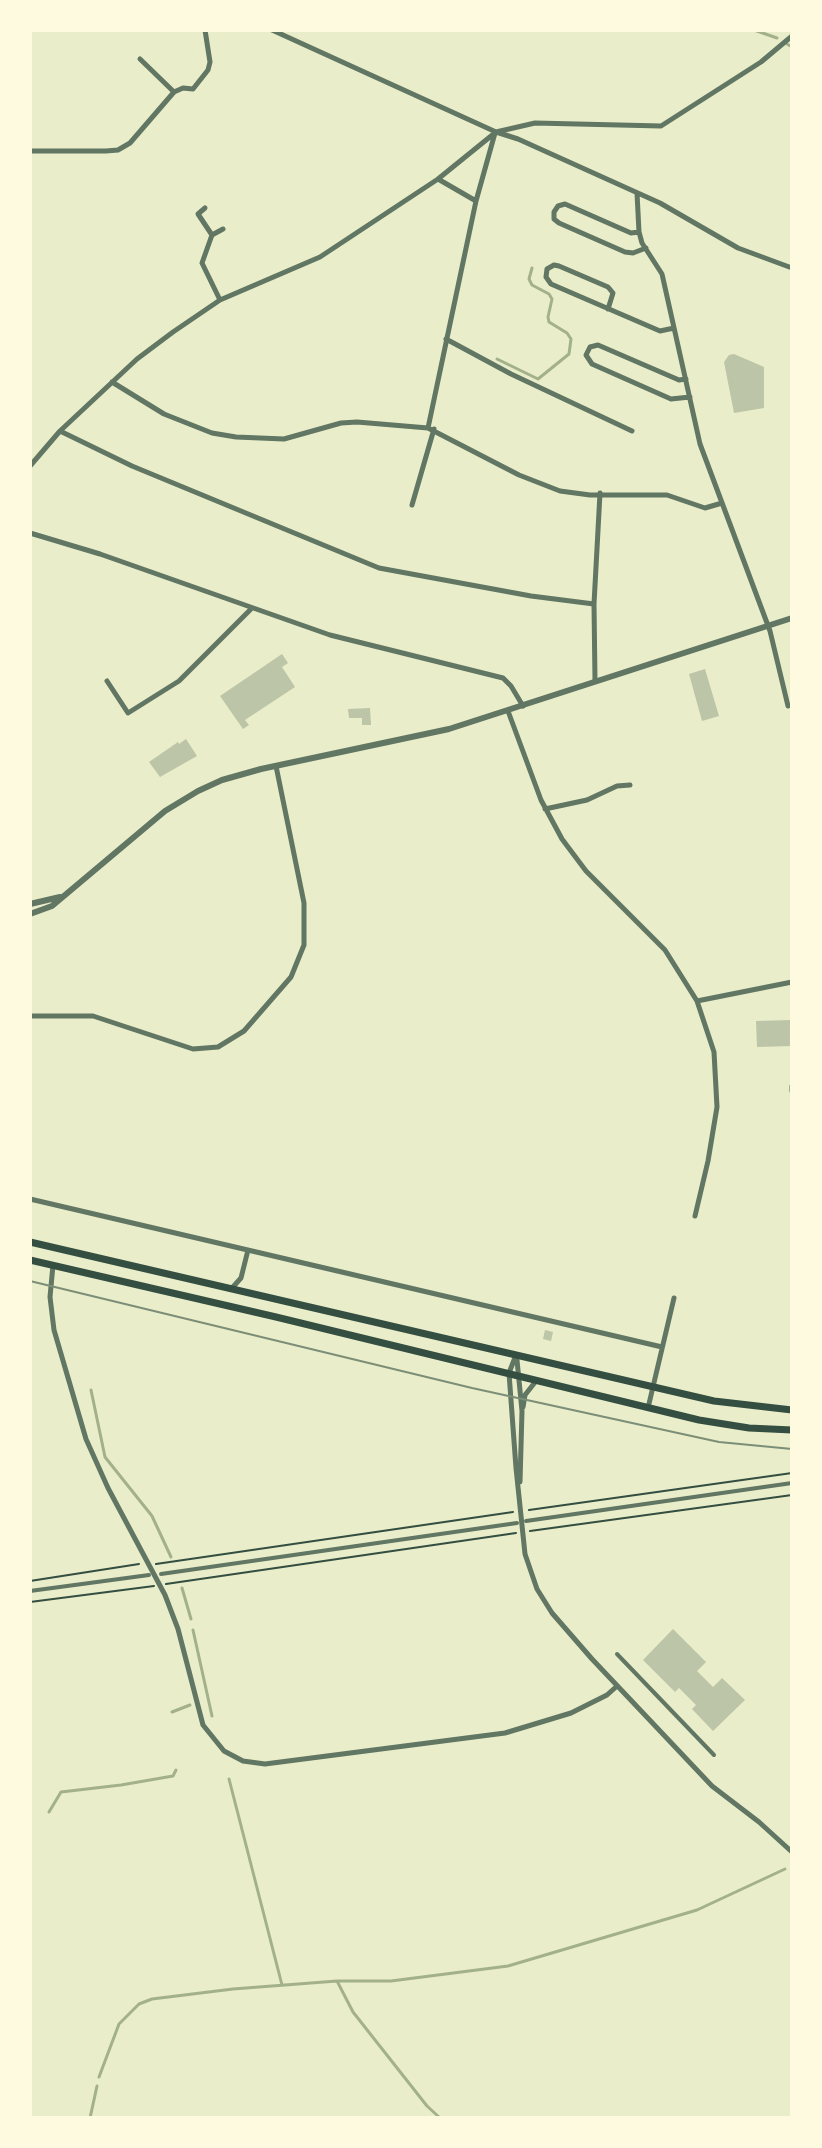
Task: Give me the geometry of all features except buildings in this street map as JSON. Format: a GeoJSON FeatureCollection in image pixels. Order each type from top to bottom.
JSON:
{"type":"FeatureCollection","features":[{"type":"Feature","properties":{"kind":"main road"},"geometry":{"type":"LineString","coordinates":[[30,1242],[714,1401],[792,1410]]}},
{"type":"Feature","properties":{"kind":"main road"},"geometry":{"type":"LineString","coordinates":[[30,1260],[648,1408],[749,1428],[792,1430]]}},
{"type":"Feature","properties":{"kind":"street"},"geometry":{"type":"LineString","coordinates":[[30,151],[106,151],[130,143],[174,92],[183,88],[193,89],[208,70],[210,62],[205,30]]}},
{"type":"Feature","properties":{"kind":"street"},"geometry":{"type":"LineString","coordinates":[[272,30],[637,193],[738,248],[792,268]]}},
{"type":"Feature","properties":{"kind":"street"},"geometry":{"type":"LineString","coordinates":[[30,466],[60,431],[112,382],[173,332],[220,300],[320,257],[438,179],[496,132],[535,123],[661,126],[761,62],[792,36]]}},
{"type":"Feature","properties":{"kind":"street"},"geometry":{"type":"LineString","coordinates":[[140,59],[174,92]]}},
{"type":"Feature","properties":{"kind":"street"},"geometry":{"type":"LineString","coordinates":[[412,505],[431,428],[446,339],[476,201],[496,132]]}},
{"type":"Feature","properties":{"kind":"street"},"geometry":{"type":"LineString","coordinates":[[438,179],[476,201]]}},
{"type":"Feature","properties":{"kind":"street"},"geometry":{"type":"LineString","coordinates":[[637,193],[639,232],[662,274],[700,444],[768,625],[788,706]]}},
{"type":"Feature","properties":{"kind":"street"},"geometry":{"type":"LineString","coordinates":[[639,232],[631,233],[565,204],[558,206],[554,212],[554,219],[559,223],[625,252],[633,253],[646,248]]}},
{"type":"Feature","properties":{"kind":"street"},"geometry":{"type":"LineString","coordinates":[[205,208],[198,214],[212,235]]}},
{"type":"Feature","properties":{"kind":"street"},"geometry":{"type":"LineString","coordinates":[[220,300],[202,263],[212,235],[223,229]]}},
{"type":"Feature","properties":{"kind":"street"},"geometry":{"type":"LineString","coordinates":[[608,309],[613,293],[608,287],[556,265],[547,269],[546,277],[551,284],[608,309],[660,331],[674,328]]}},
{"type":"Feature","properties":{"kind":"street"},"geometry":{"type":"LineString","coordinates":[[446,339],[511,374],[632,431]]}},
{"type":"Feature","properties":{"kind":"street"},"geometry":{"type":"LineString","coordinates":[[686,379],[679,380],[598,345],[590,347],[586,355],[590,363],[671,399],[690,397]]}},
{"type":"Feature","properties":{"kind":"street"},"geometry":{"type":"LineString","coordinates":[[112,382],[164,414],[212,433],[284,439],[341,423],[357,422],[431,428],[519,475],[560,491],[590,495],[667,495],[705,508],[722,503]]}},
{"type":"Feature","properties":{"kind":"street"},"geometry":{"type":"LineString","coordinates":[[60,431],[132,466],[379,568],[531,596],[594,604]]}},
{"type":"Feature","properties":{"kind":"street"},"geometry":{"type":"LineString","coordinates":[[595,681],[594,604],[600,493]]}},
{"type":"Feature","properties":{"kind":"street"},"geometry":{"type":"LineString","coordinates":[[30,533],[100,554],[330,635],[503,678],[523,706]]}},
{"type":"Feature","properties":{"kind":"street"},"geometry":{"type":"LineString","coordinates":[[107,681],[128,713],[179,681],[251,609]]}},
{"type":"Feature","properties":{"kind":"street"},"geometry":{"type":"LineString","coordinates":[[30,914],[52,906],[186,797],[236,775],[426,735],[792,618]]}},
{"type":"Feature","properties":{"kind":"street"},"geometry":{"type":"LineString","coordinates":[[508,711],[545,809],[581,865],[665,950],[697,1001],[714,1052],[717,1107],[695,1216]]}},
{"type":"Feature","properties":{"kind":"street"},"geometry":{"type":"LineString","coordinates":[[30,1016],[93,1016],[193,1049],[218,1047],[244,1031],[286,984],[299,963],[304,945],[304,903],[276,766]]}},
{"type":"Feature","properties":{"kind":"street"},"geometry":{"type":"LineString","coordinates":[[545,809],[587,800],[617,786],[630,785]]}},
{"type":"Feature","properties":{"kind":"street"},"geometry":{"type":"LineString","coordinates":[[30,904],[64,896]]}},
{"type":"Feature","properties":{"kind":"street"},"geometry":{"type":"LineString","coordinates":[[697,1001],[792,982]]}},
{"type":"Feature","properties":{"kind":"street"},"geometry":{"type":"LineString","coordinates":[[30,1199],[662,1347]]}},
{"type":"Feature","properties":{"kind":"street"},"geometry":{"type":"LineString","coordinates":[[231,1289],[241,1278],[248,1250]]}},
{"type":"Feature","properties":{"kind":"street"},"geometry":{"type":"LineString","coordinates":[[53,1265],[50,1297],[54,1330],[91,1452],[165,1595],[178,1629],[203,1725],[224,1751],[240,1759],[265,1764],[505,1733],[571,1713],[607,1695],[617,1686]]}},
{"type":"Feature","properties":{"kind":"street"},"geometry":{"type":"LineString","coordinates":[[648,1408],[674,1298]]}},
{"type":"Feature","properties":{"kind":"street"},"geometry":{"type":"LineString","coordinates":[[516,1355],[513,1374],[525,1554],[537,1589],[552,1613],[712,1786],[792,1852]]}},
{"type":"Feature","properties":{"kind":"street"},"geometry":{"type":"LineString","coordinates":[[513,1374],[522,1411]]}},
{"type":"Feature","properties":{"kind":"street"},"geometry":{"type":"LineString","coordinates":[[519,1487],[522,1411],[525,1395],[537,1380]]}},
{"type":"Feature","properties":{"kind":"street"},"geometry":{"type":"LineString","coordinates":[[526,1521],[792,1483]]}},
{"type":"Feature","properties":{"kind":"street"},"geometry":{"type":"LineString","coordinates":[[161,1574],[517,1523]]}},
{"type":"Feature","properties":{"kind":"street"},"geometry":{"type":"LineString","coordinates":[[30,1591],[149,1575]]}},
{"type":"Feature","properties":{"kind":"street"},"geometry":{"type":"LineString","coordinates":[[617,1654],[714,1755]]}},
{"type":"Feature","properties":{"kind":"path"},"geometry":{"type":"LineString","coordinates":[[528,1510],[792,1473]]}},
{"type":"Feature","properties":{"kind":"path"},"geometry":{"type":"LineString","coordinates":[[530,1531],[792,1495]]}},
{"type":"Feature","properties":{"kind":"path"},"geometry":{"type":"LineString","coordinates":[[156,1564],[515,1512]]}},
{"type":"Feature","properties":{"kind":"path"},"geometry":{"type":"LineString","coordinates":[[166,1584],[517,1533]]}},
{"type":"Feature","properties":{"kind":"path"},"geometry":{"type":"LineString","coordinates":[[30,1581],[142,1563]]}},
{"type":"Feature","properties":{"kind":"path"},"geometry":{"type":"LineString","coordinates":[[30,1602],[155,1586]]}},
{"type":"Feature","properties":{"kind":"waterway"},"geometry":{"type":"LineString","coordinates":[[754,30],[777,38]]}},
{"type":"Feature","properties":{"kind":"waterway"},"geometry":{"type":"LineString","coordinates":[[787,44],[792,47]]}},
{"type":"Feature","properties":{"kind":"waterway"},"geometry":{"type":"LineString","coordinates":[[497,359],[538,379],[569,354],[571,339],[549,322],[552,299],[532,285],[529,279],[532,268]]}},
{"type":"Feature","properties":{"kind":"waterway"},"geometry":{"type":"LineString","coordinates":[[91,1390],[105,1457],[152,1516],[171,1557]]}},
{"type":"Feature","properties":{"kind":"waterway"},"geometry":{"type":"LineString","coordinates":[[182,1588],[191,1619]]}},
{"type":"Feature","properties":{"kind":"waterway"},"geometry":{"type":"LineString","coordinates":[[193,1630],[212,1716]]}},
{"type":"Feature","properties":{"kind":"waterway"},"geometry":{"type":"LineString","coordinates":[[172,1712],[190,1705]]}},
{"type":"Feature","properties":{"kind":"waterway"},"geometry":{"type":"LineString","coordinates":[[49,1812],[61,1792],[173,1776],[176,1770]]}},
{"type":"Feature","properties":{"kind":"waterway"},"geometry":{"type":"LineString","coordinates":[[229,1779],[282,1985]]}},
{"type":"Feature","properties":{"kind":"waterway"},"geometry":{"type":"LineString","coordinates":[[99,2077],[119,2024],[139,2004],[152,1999],[337,1981],[391,1981],[508,1966],[697,1910],[785,1869]]}},
{"type":"Feature","properties":{"kind":"waterway"},"geometry":{"type":"LineString","coordinates":[[337,1981],[353,2012],[427,2106],[440,2118]]}},
{"type":"Feature","properties":{"kind":"waterway"},"geometry":{"type":"LineString","coordinates":[[90,2118],[97,2086]]}},
{"type":"Feature","properties":{"kind":"tram line"},"geometry":{"type":"LineString","coordinates":[[30,1281],[472,1388],[719,1442],[792,1449]]}}]}
